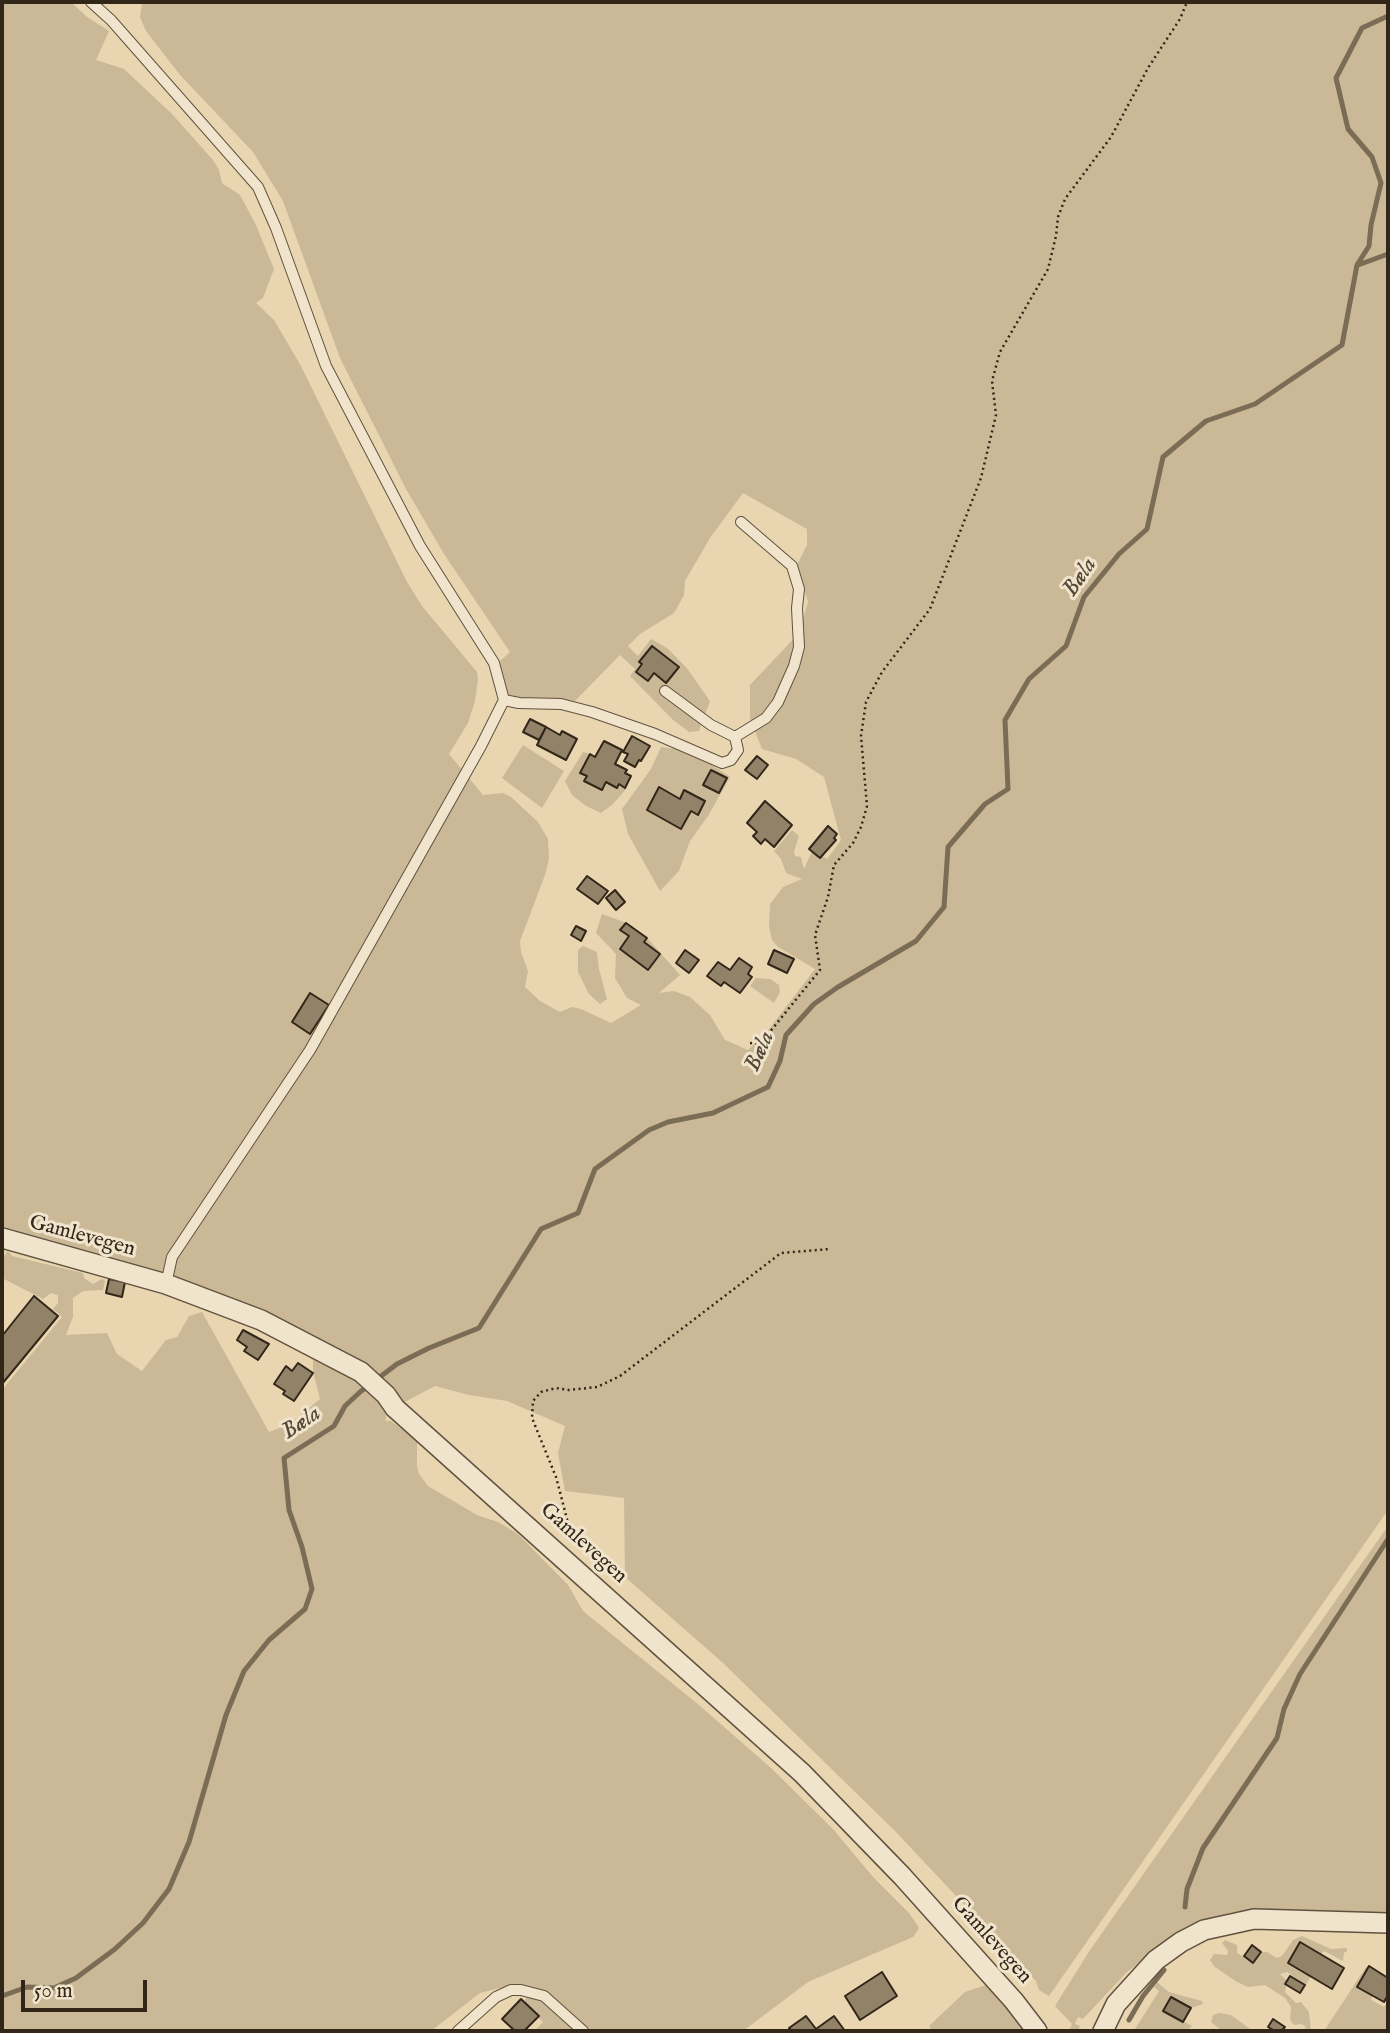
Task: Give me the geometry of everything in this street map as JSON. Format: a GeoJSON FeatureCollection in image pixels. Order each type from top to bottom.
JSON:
{"type":"FeatureCollection","features":[{"type":"Feature","properties":{"kind":"street","name":"Gamlevegen"},"geometry":{"type":"LineString","coordinates":[[2,1238],[166,1284],[261,1320],[361,1372],[386,1395],[395,1408],[802,1773],[902,1876],[1014,2001],[1037,2031]]}},
{"type":"Feature","properties":{"kind":"street"},"geometry":{"type":"LineString","coordinates":[[1103,2031],[1126,1992],[1156,1959],[1204,1930],[1254,1919],[1388,1923]]}},
{"type":"Feature","properties":{"kind":"lane"},"geometry":{"type":"LineString","coordinates":[[91,2],[111,20],[258,187],[276,228],[326,366],[420,546],[494,663],[504,700],[475,758],[310,1050],[172,1257],[166,1284]]}},
{"type":"Feature","properties":{"kind":"lane"},"geometry":{"type":"LineString","coordinates":[[735,737],[766,718],[778,702],[794,666],[799,647],[799,589],[792,566],[741,522]]}},
{"type":"Feature","properties":{"kind":"lane"},"geometry":{"type":"LineString","coordinates":[[665,691],[711,725],[735,737]]}},
{"type":"Feature","properties":{"kind":"lane"},"geometry":{"type":"LineString","coordinates":[[504,700],[561,704],[592,712],[655,734],[722,763],[731,760],[738,750],[735,737]]}},
{"type":"Feature","properties":{"kind":"lane"},"geometry":{"type":"LineString","coordinates":[[458,2031],[496,1997],[511,1990],[521,1990],[544,1996],[583,2031]]}},
{"type":"Feature","properties":{"kind":"path"},"geometry":{"type":"LineString","coordinates":[[750,1043],[760,1044],[820,970],[815,934],[828,897],[834,864],[853,843],[867,806],[861,736],[866,702],[883,671],[930,609],[981,478],[996,415],[992,381],[1000,352],[1048,269],[1058,216],[1065,199],[1111,137],[1148,68],[1180,19],[1187,2]]}},
{"type":"Feature","properties":{"kind":"path"},"geometry":{"type":"LineString","coordinates":[[568,1562],[567,1519],[556,1477],[532,1418],[533,1401],[541,1392],[556,1388],[569,1390],[597,1387],[620,1376],[781,1253],[830,1249]]}},
{"type":"Feature","properties":{"kind":"shaded area"},"geometry":{"type":"Polygon","coordinates":[[[2,2],[71,2],[87,17],[109,31],[96,60],[124,69],[172,114],[213,160],[222,183],[240,195],[256,225],[274,269],[263,298],[256,303],[274,320],[301,366],[407,582],[422,606],[477,672],[475,701],[468,723],[449,754],[483,795],[503,793],[511,797],[538,822],[548,839],[549,859],[545,875],[520,941],[528,971],[525,987],[540,1001],[560,1012],[572,1007],[611,1023],[641,1005],[627,998],[615,978],[616,954],[596,933],[602,914],[624,922],[649,940],[680,975],[659,993],[674,991],[690,997],[710,1015],[725,1040],[748,1050],[766,1033],[815,969],[778,947],[772,940],[769,926],[770,904],[783,887],[802,879],[786,873],[781,859],[774,851],[792,830],[799,836],[794,851],[795,856],[801,857],[804,869],[813,849],[827,859],[841,840],[824,777],[796,759],[762,749],[750,718],[750,685],[799,633],[808,602],[797,565],[807,545],[807,529],[743,493],[710,538],[685,581],[684,595],[674,613],[640,634],[628,646],[638,656],[651,639],[667,648],[686,667],[710,701],[699,731],[689,732],[672,719],[630,676],[635,669],[620,655],[575,701],[508,696],[499,662],[510,652],[444,554],[406,489],[340,358],[283,201],[253,152],[180,75],[146,31],[140,17],[142,2],[1388,2],[1388,1510],[1049,1996],[1039,1990],[1036,1981],[895,1831],[723,1663],[625,1577],[624,1498],[565,1491],[558,1453],[565,1426],[507,1401],[435,1386],[401,1404],[300,1334],[2,1237],[2,2]]]}},
{"type":"Feature","properties":{"kind":"shaded area"},"geometry":{"type":"Polygon","coordinates":[[[523,745],[564,771],[542,808],[502,778],[523,745]]]}},
{"type":"Feature","properties":{"kind":"shaded area"},"geometry":{"type":"Polygon","coordinates":[[[661,747],[675,749],[709,763],[730,777],[690,841],[679,871],[660,891],[628,834],[622,809],[651,769],[661,747]]]}},
{"type":"Feature","properties":{"kind":"shaded area"},"geometry":{"type":"Polygon","coordinates":[[[583,752],[591,754],[584,767],[590,771],[586,780],[603,790],[608,783],[618,788],[621,784],[627,788],[601,813],[572,795],[565,781],[583,752]]]}},
{"type":"Feature","properties":{"kind":"shaded area"},"geometry":{"type":"Polygon","coordinates":[[[583,946],[597,952],[607,999],[600,1004],[589,994],[578,972],[578,950],[583,946]]]}},
{"type":"Feature","properties":{"kind":"shaded area"},"geometry":{"type":"Polygon","coordinates":[[[756,978],[770,979],[779,985],[780,992],[774,1003],[750,986],[756,978]]]}},
{"type":"Feature","properties":{"kind":"shaded area"},"geometry":{"type":"Polygon","coordinates":[[[8,1251],[12,1256],[83,1273],[84,1278],[93,1284],[102,1279],[105,1281],[103,1290],[83,1291],[73,1298],[73,1317],[66,1335],[107,1333],[117,1354],[142,1371],[166,1340],[177,1337],[189,1316],[202,1312],[269,1432],[291,1423],[320,1399],[313,1372],[313,1352],[340,1366],[388,1411],[385,1421],[391,1421],[417,1441],[417,1467],[428,1486],[477,1515],[498,1522],[518,1534],[568,1585],[583,1611],[699,1705],[771,1768],[833,1829],[873,1877],[909,1913],[919,1928],[913,1937],[808,1982],[743,2031],[534,2031],[543,2022],[524,2003],[527,1995],[537,1992],[511,1985],[480,1993],[431,2031],[2,2031],[2,1390],[62,1317],[53,1309],[58,1303],[58,1295],[51,1293],[43,1299],[4,1279],[2,1258],[8,1251]]]}},
{"type":"Feature","properties":{"kind":"shaded area"},"geometry":{"type":"Polygon","coordinates":[[[1388,1526],[1388,1915],[1303,1910],[1229,1913],[1181,1932],[1162,1945],[1126,1973],[1083,2019],[1078,2017],[1075,2024],[1080,2026],[1078,2031],[1069,2031],[1072,2024],[1055,2006],[1090,1950],[1388,1526]]]}},
{"type":"Feature","properties":{"kind":"shaded area"},"geometry":{"type":"Polygon","coordinates":[[[1302,1936],[1331,1949],[1347,1948],[1343,1961],[1324,1951],[1321,1954],[1301,1942],[1289,1962],[1311,1976],[1306,1985],[1287,1972],[1280,1974],[1287,1981],[1285,1992],[1296,2003],[1301,2002],[1309,2012],[1311,2031],[1306,2031],[1301,2024],[1294,2025],[1290,2020],[1291,2007],[1285,1998],[1265,1985],[1248,1987],[1237,1982],[1215,1967],[1210,1960],[1214,1954],[1227,1955],[1228,1951],[1222,1943],[1225,1940],[1237,1945],[1237,1953],[1253,1963],[1261,1952],[1267,1952],[1277,1958],[1282,1956],[1293,1940],[1302,1936]]]}},
{"type":"Feature","properties":{"kind":"shaded area"},"geometry":{"type":"Polygon","coordinates":[[[1366,1967],[1370,1967],[1373,1995],[1371,2000],[1384,2007],[1388,2002],[1388,2031],[1324,2031],[1366,1967]]]}},
{"type":"Feature","properties":{"kind":"shaded area"},"geometry":{"type":"Polygon","coordinates":[[[1157,1982],[1169,1992],[1202,2001],[1203,2004],[1191,2008],[1171,1997],[1163,2010],[1192,2026],[1187,2031],[1135,2029],[1159,1991],[1154,1987],[1157,1982]]]}},
{"type":"Feature","properties":{"kind":"shaded area"},"geometry":{"type":"Polygon","coordinates":[[[992,1983],[1028,2031],[932,2031],[929,2026],[965,1992],[992,1983]]]}},
{"type":"Feature","properties":{"kind":"shaded area"},"geometry":{"type":"Polygon","coordinates":[[[1213,2015],[1231,2015],[1253,2031],[1222,2031],[1211,2022],[1213,2015]]]}},
{"type":"Feature","properties":{"kind":"building"},"geometry":{"type":"Polygon","coordinates":[[[652,646],[679,667],[666,683],[654,673],[648,681],[636,672],[642,664],[639,662],[652,646]]]}},
{"type":"Feature","properties":{"kind":"building"},"geometry":{"type":"Polygon","coordinates":[[[530,719],[546,727],[539,740],[523,732],[530,719]]]}},
{"type":"Feature","properties":{"kind":"building"},"geometry":{"type":"Polygon","coordinates":[[[546,727],[560,735],[562,731],[577,739],[566,760],[537,745],[546,727]]]}},
{"type":"Feature","properties":{"kind":"building"},"geometry":{"type":"Polygon","coordinates":[[[632,736],[650,746],[635,767],[624,761],[628,754],[623,752],[632,736]]]}},
{"type":"Feature","properties":{"kind":"building"},"geometry":{"type":"Polygon","coordinates":[[[604,741],[622,750],[615,764],[627,770],[625,773],[631,776],[625,788],[619,784],[617,788],[606,782],[602,790],[584,781],[587,776],[580,773],[590,754],[595,757],[604,741]]]}},
{"type":"Feature","properties":{"kind":"building"},"geometry":{"type":"Polygon","coordinates":[[[757,756],[768,765],[757,779],[745,770],[757,756]]]}},
{"type":"Feature","properties":{"kind":"building"},"geometry":{"type":"Polygon","coordinates":[[[711,770],[727,778],[719,793],[703,785],[711,770]]]}},
{"type":"Feature","properties":{"kind":"building"},"geometry":{"type":"Polygon","coordinates":[[[659,787],[680,799],[684,790],[705,801],[698,815],[691,811],[681,829],[647,810],[659,787]]]}},
{"type":"Feature","properties":{"kind":"building"},"geometry":{"type":"Polygon","coordinates":[[[765,801],[792,825],[774,847],[765,839],[761,844],[753,836],[757,832],[747,823],[765,801]]]}},
{"type":"Feature","properties":{"kind":"building"},"geometry":{"type":"Polygon","coordinates":[[[828,826],[837,834],[834,838],[836,840],[820,858],[809,849],[828,826]]]}},
{"type":"Feature","properties":{"kind":"building"},"geometry":{"type":"Polygon","coordinates":[[[587,876],[608,891],[598,904],[577,889],[587,876]]]}},
{"type":"Feature","properties":{"kind":"building"},"geometry":{"type":"Polygon","coordinates":[[[615,890],[625,902],[616,910],[606,898],[615,890]]]}},
{"type":"Feature","properties":{"kind":"building"},"geometry":{"type":"Polygon","coordinates":[[[626,923],[647,938],[644,942],[660,954],[648,970],[620,949],[629,936],[620,930],[626,923]]]}},
{"type":"Feature","properties":{"kind":"building"},"geometry":{"type":"Polygon","coordinates":[[[576,926],[586,931],[581,941],[571,935],[576,926]]]}},
{"type":"Feature","properties":{"kind":"building"},"geometry":{"type":"Polygon","coordinates":[[[685,950],[699,960],[689,973],[676,963],[685,950]]]}},
{"type":"Feature","properties":{"kind":"building"},"geometry":{"type":"Polygon","coordinates":[[[774,950],[794,959],[787,973],[768,964],[774,950]]]}},
{"type":"Feature","properties":{"kind":"building"},"geometry":{"type":"Polygon","coordinates":[[[739,958],[752,967],[748,974],[752,977],[740,993],[724,982],[721,986],[707,976],[718,962],[730,970],[739,958]]]}},
{"type":"Feature","properties":{"kind":"building"},"geometry":{"type":"Polygon","coordinates":[[[310,993],[329,1005],[310,1034],[292,1022],[310,993]]]}},
{"type":"Feature","properties":{"kind":"building"},"geometry":{"type":"Polygon","coordinates":[[[109,1279],[125,1282],[122,1297],[106,1293],[109,1279]]]}},
{"type":"Feature","properties":{"kind":"building"},"geometry":{"type":"Polygon","coordinates":[[[34,1296],[58,1316],[2,1384],[2,1336],[34,1296]]]}},
{"type":"Feature","properties":{"kind":"building"},"geometry":{"type":"Polygon","coordinates":[[[243,1330],[269,1344],[258,1360],[244,1351],[247,1347],[237,1340],[243,1330]]]}},
{"type":"Feature","properties":{"kind":"building"},"geometry":{"type":"Polygon","coordinates":[[[298,1363],[313,1373],[294,1401],[274,1384],[286,1366],[292,1371],[298,1363]]]}},
{"type":"Feature","properties":{"kind":"building"},"geometry":{"type":"Polygon","coordinates":[[[1300,1942],[1344,1968],[1332,1989],[1288,1963],[1300,1942]]]}},
{"type":"Feature","properties":{"kind":"building"},"geometry":{"type":"Polygon","coordinates":[[[1252,1945],[1261,1952],[1253,1963],[1244,1956],[1252,1945]]]}},
{"type":"Feature","properties":{"kind":"building"},"geometry":{"type":"Polygon","coordinates":[[[1369,1966],[1388,1978],[1388,1995],[1384,2002],[1357,1987],[1369,1966]]]}},
{"type":"Feature","properties":{"kind":"building"},"geometry":{"type":"Polygon","coordinates":[[[882,1972],[897,1996],[860,2020],[845,1996],[882,1972]]]}},
{"type":"Feature","properties":{"kind":"building"},"geometry":{"type":"Polygon","coordinates":[[[1290,1976],[1305,1985],[1300,1993],[1285,1984],[1290,1976]]]}},
{"type":"Feature","properties":{"kind":"building"},"geometry":{"type":"Polygon","coordinates":[[[1171,1997],[1191,2008],[1183,2022],[1163,2011],[1171,1997]]]}},
{"type":"Feature","properties":{"kind":"building"},"geometry":{"type":"Polygon","coordinates":[[[521,1999],[539,2016],[524,2031],[515,2031],[502,2019],[521,1999]]]}},
{"type":"Feature","properties":{"kind":"building"},"geometry":{"type":"Polygon","coordinates":[[[806,2016],[816,2029],[834,2016],[845,2031],[792,2031],[789,2028],[806,2016]]]}},
{"type":"Feature","properties":{"kind":"building"},"geometry":{"type":"Polygon","coordinates":[[[1273,2019],[1285,2027],[1281,2031],[1268,2027],[1273,2019]]]}},
{"type":"Feature","properties":{"kind":"waterway","name":"Bæla"},"geometry":{"type":"LineString","coordinates":[[2,1996],[27,1987],[54,1988],[76,1978],[115,1949],[143,1923],[169,1889],[189,1842],[226,1715],[244,1671],[269,1640],[305,1609],[312,1589],[302,1547],[289,1510],[284,1458],[334,1426],[345,1406],[397,1364],[479,1328],[541,1229],[578,1213],[595,1169],[649,1130],[668,1122],[713,1113],[768,1087],[780,1061],[786,1035],[814,1004],[916,941],[944,907],[948,847],[985,804],[1008,789],[1005,720],[1029,679],[1066,646],[1084,597],[1119,554],[1147,529],[1163,457],[1206,421],[1255,404],[1342,345],[1357,265],[1369,246],[1381,183],[1372,157],[1348,129],[1336,78],[1362,28],[1388,16]]}},
{"type":"Feature","properties":{"kind":"waterway"},"geometry":{"type":"LineString","coordinates":[[1358,265],[1388,254]]}},
{"type":"Feature","properties":{"kind":"waterway"},"geometry":{"type":"LineString","coordinates":[[1185,1907],[1187,1889],[1203,1848],[1277,1738],[1284,1709],[1300,1674],[1388,1539]]}},
{"type":"Feature","properties":{"kind":"waterway"},"geometry":{"type":"LineString","coordinates":[[1129,2020],[1143,1996],[1164,1970]]}}]}
